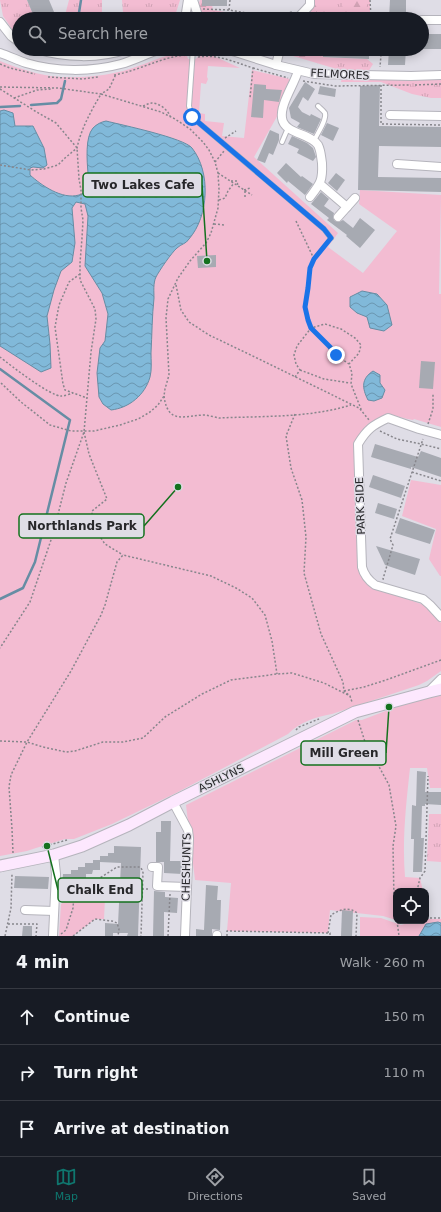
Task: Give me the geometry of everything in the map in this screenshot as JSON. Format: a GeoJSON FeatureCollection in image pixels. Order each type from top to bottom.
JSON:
{"type":"FeatureCollection","features":[{"type":"Feature","properties":{"kind":"street"},"geometry":{"type":"LineString","coordinates":[[186,12],[188,0]]}},
{"type":"Feature","properties":{"kind":"street"},"geometry":{"type":"LineString","coordinates":[[193,0],[197,12]]}},
{"type":"Feature","properties":{"kind":"street"},"geometry":{"type":"LineString","coordinates":[[304,12],[310,5],[310,0]]}},
{"type":"Feature","properties":{"kind":"street"},"geometry":{"type":"LineString","coordinates":[[429,20],[441,20]]}},
{"type":"Feature","properties":{"kind":"street"},"geometry":{"type":"LineString","coordinates":[[0,22],[12,36]]}},
{"type":"Feature","properties":{"kind":"street"},"geometry":{"type":"LineString","coordinates":[[0,53],[25,63],[61,69],[92,69],[121,64],[143,56]]}},
{"type":"Feature","properties":{"kind":"street","name":"FELMORES"},"geometry":{"type":"LineString","coordinates":[[248,56],[276,65],[314,74],[411,76],[441,75]]}},
{"type":"Feature","properties":{"kind":"street"},"geometry":{"type":"LineString","coordinates":[[276,65],[278,56]]}},
{"type":"Feature","properties":{"kind":"street"},"geometry":{"type":"LineString","coordinates":[[298,71],[296,80],[282,111],[282,118],[284,124],[314,141],[320,150],[322,176],[320,184],[310,197]]}},
{"type":"Feature","properties":{"kind":"street"},"geometry":{"type":"LineString","coordinates":[[390,115],[441,116]]}},
{"type":"Feature","properties":{"kind":"street"},"geometry":{"type":"LineString","coordinates":[[397,164],[441,167]]}},
{"type":"Feature","properties":{"kind":"street"},"geometry":{"type":"LineString","coordinates":[[320,184],[347,207]]}},
{"type":"Feature","properties":{"kind":"street"},"geometry":{"type":"LineString","coordinates":[[338,217],[355,198]]}},
{"type":"Feature","properties":{"kind":"street","name":"PARK SIDE"},"geometry":{"type":"LineString","coordinates":[[441,435],[388,418],[370,423],[358,444],[363,572],[370,582],[375,585],[423,600],[441,617]]}},
{"type":"Feature","properties":{"kind":"street"},"geometry":{"type":"LineString","coordinates":[[429,692],[441,679]]}},
{"type":"Feature","properties":{"kind":"street","name":"ASHLYNS"},"geometry":{"type":"LineString","coordinates":[[0,866],[54,855],[82,846],[129,825],[356,712],[441,689]]}},
{"type":"Feature","properties":{"kind":"street","name":"CHESHUNTS"},"geometry":{"type":"LineString","coordinates":[[173,802],[188,830],[189,838],[185,936]]}},
{"type":"Feature","properties":{"kind":"street"},"geometry":{"type":"LineString","coordinates":[[53,936],[56,874],[54,855]]}},
{"type":"Feature","properties":{"kind":"street"},"geometry":{"type":"LineString","coordinates":[[152,867],[158,867],[158,886],[187,887]]}},
{"type":"Feature","properties":{"kind":"street"},"geometry":{"type":"LineString","coordinates":[[24,910],[54,911]]}},
{"type":"Feature","properties":{"kind":"lane"},"geometry":{"type":"LineString","coordinates":[[193,56],[189,106],[192,117],[324,229],[331,238]]}},
{"type":"Feature","properties":{"kind":"lane"},"geometry":{"type":"LineString","coordinates":[[314,141],[324,120],[325,114],[318,106]]}},
{"type":"Feature","properties":{"kind":"lane"},"geometry":{"type":"LineString","coordinates":[[282,142],[288,127]]}},
{"type":"Feature","properties":{"kind":"path"},"geometry":{"type":"LineString","coordinates":[[229,10],[230,0]]}},
{"type":"Feature","properties":{"kind":"path"},"geometry":{"type":"LineString","coordinates":[[370,0],[371,12]]}},
{"type":"Feature","properties":{"kind":"path"},"geometry":{"type":"LineString","coordinates":[[202,9],[241,12]]}},
{"type":"Feature","properties":{"kind":"path"},"geometry":{"type":"LineString","coordinates":[[380,71],[381,56]]}},
{"type":"Feature","properties":{"kind":"path"},"geometry":{"type":"LineString","coordinates":[[199,57],[220,57],[253,68],[250,98]]}},
{"type":"Feature","properties":{"kind":"path"},"geometry":{"type":"LineString","coordinates":[[0,648],[30,602],[53,534],[66,483],[84,432],[91,352],[96,319],[95,309],[80,280],[83,220],[77,148],[86,121],[101,94],[110,89],[121,64]]}},
{"type":"Feature","properties":{"kind":"path"},"geometry":{"type":"LineString","coordinates":[[0,88],[56,123],[77,148]]}},
{"type":"Feature","properties":{"kind":"path"},"geometry":{"type":"LineString","coordinates":[[0,88],[69,89],[101,94],[155,110],[170,116],[190,129],[203,142],[216,162],[219,200],[214,224],[206,243],[190,261],[178,278],[168,299],[166,318],[169,375],[164,396],[165,406],[168,411],[177,417],[207,415],[219,418],[332,411],[352,405]]}},
{"type":"Feature","properties":{"kind":"path"},"geometry":{"type":"LineString","coordinates":[[14,98],[37,90],[57,88]]}},
{"type":"Feature","properties":{"kind":"path"},"geometry":{"type":"LineString","coordinates":[[143,106],[151,102],[159,104],[169,113],[170,116]]}},
{"type":"Feature","properties":{"kind":"path"},"geometry":{"type":"LineString","coordinates":[[155,110],[154,107],[156,104]]}},
{"type":"Feature","properties":{"kind":"path"},"geometry":{"type":"LineString","coordinates":[[0,165],[31,170],[58,166],[77,148]]}},
{"type":"Feature","properties":{"kind":"path"},"geometry":{"type":"LineString","coordinates":[[218,173],[252,195]]}},
{"type":"Feature","properties":{"kind":"path"},"geometry":{"type":"LineString","coordinates":[[231,181],[237,181],[239,187]]}},
{"type":"Feature","properties":{"kind":"path"},"geometry":{"type":"LineString","coordinates":[[219,200],[226,198],[228,191],[234,183]]}},
{"type":"Feature","properties":{"kind":"path"},"geometry":{"type":"LineString","coordinates":[[244,190],[250,188]]}},
{"type":"Feature","properties":{"kind":"path"},"geometry":{"type":"LineString","coordinates":[[244,190],[245,197]]}},
{"type":"Feature","properties":{"kind":"path"},"geometry":{"type":"LineString","coordinates":[[296,221],[314,259]]}},
{"type":"Feature","properties":{"kind":"path"},"geometry":{"type":"LineString","coordinates":[[214,224],[225,224]]}},
{"type":"Feature","properties":{"kind":"path"},"geometry":{"type":"LineString","coordinates":[[331,238],[314,259],[310,268],[305,307],[311,328],[336,355],[349,364],[352,373],[351,384],[360,409],[370,423],[397,440],[441,449]]}},
{"type":"Feature","properties":{"kind":"path"},"geometry":{"type":"LineString","coordinates":[[80,274],[69,282],[59,305],[55,327],[65,390],[87,398]]}},
{"type":"Feature","properties":{"kind":"path"},"geometry":{"type":"LineString","coordinates":[[176,284],[181,310],[189,322],[209,335],[360,409]]}},
{"type":"Feature","properties":{"kind":"path"},"geometry":{"type":"LineString","coordinates":[[349,364],[359,353],[361,345],[355,338],[341,329],[325,324],[311,328],[297,346],[294,355],[296,364],[300,370],[324,379],[351,384]]}},
{"type":"Feature","properties":{"kind":"path"},"geometry":{"type":"LineString","coordinates":[[0,357],[35,383],[57,396],[74,393]]}},
{"type":"Feature","properties":{"kind":"path"},"geometry":{"type":"LineString","coordinates":[[295,377],[300,370]]}},
{"type":"Feature","properties":{"kind":"path"},"geometry":{"type":"LineString","coordinates":[[0,382],[40,418],[50,425],[71,432],[84,432],[109,428],[138,418],[154,409],[164,396]]}},
{"type":"Feature","properties":{"kind":"path"},"geometry":{"type":"LineString","coordinates":[[383,579],[393,545],[390,539],[433,409],[433,393]]}},
{"type":"Feature","properties":{"kind":"path"},"geometry":{"type":"LineString","coordinates":[[295,414],[286,436],[291,468],[302,500],[306,537],[304,573],[321,634],[343,682],[344,691],[350,696],[353,706]]}},
{"type":"Feature","properties":{"kind":"path"},"geometry":{"type":"LineString","coordinates":[[84,432],[89,454],[107,499],[92,512],[92,526],[105,544],[123,555],[211,576],[236,588],[252,598],[265,615],[272,641],[277,674]]}},
{"type":"Feature","properties":{"kind":"path"},"geometry":{"type":"LineString","coordinates":[[412,472],[441,481]]}},
{"type":"Feature","properties":{"kind":"path"},"geometry":{"type":"LineString","coordinates":[[12,853],[9,787],[11,775],[27,742],[71,671],[101,615],[106,605],[117,562],[123,555]]}},
{"type":"Feature","properties":{"kind":"path"},"geometry":{"type":"LineString","coordinates":[[344,691],[386,680],[441,660]]}},
{"type":"Feature","properties":{"kind":"path"},"geometry":{"type":"LineString","coordinates":[[0,741],[27,742],[66,752],[75,751],[103,742],[123,742],[143,738],[164,717],[202,694],[231,680],[277,674],[292,673],[324,683],[350,696]]}},
{"type":"Feature","properties":{"kind":"path"},"geometry":{"type":"LineString","coordinates":[[358,720],[366,745],[389,785],[396,826],[393,846],[394,888]]}},
{"type":"Feature","properties":{"kind":"path"},"geometry":{"type":"LineString","coordinates":[[418,888],[420,878],[425,871],[428,776]]}},
{"type":"Feature","properties":{"kind":"path"},"geometry":{"type":"LineString","coordinates":[[61,897],[63,899],[67,899],[117,867],[140,867],[143,871],[141,936]]}},
{"type":"Feature","properties":{"kind":"path"},"geometry":{"type":"LineString","coordinates":[[5,936],[11,908],[12,870]]}},
{"type":"Feature","properties":{"kind":"path"},"geometry":{"type":"LineString","coordinates":[[142,889],[154,889]]}},
{"type":"Feature","properties":{"kind":"path"},"geometry":{"type":"LineString","coordinates":[[168,936],[170,890]]}},
{"type":"Feature","properties":{"kind":"path"},"geometry":{"type":"LineString","coordinates":[[62,936],[61,933],[66,930],[73,908],[74,895]]}},
{"type":"Feature","properties":{"kind":"path"},"geometry":{"type":"LineString","coordinates":[[330,936],[330,933],[328,933],[331,915],[341,910],[354,910],[357,913],[356,936]]}},
{"type":"Feature","properties":{"kind":"path"},"geometry":{"type":"LineString","coordinates":[[429,918],[441,918]]}},
{"type":"Feature","properties":{"kind":"path"},"geometry":{"type":"LineString","coordinates":[[73,936],[95,919],[117,923],[119,929],[118,936]]}},
{"type":"Feature","properties":{"kind":"path"},"geometry":{"type":"LineString","coordinates":[[8,924],[37,924],[36,936]]}},
{"type":"Feature","properties":{"kind":"path"},"geometry":{"type":"LineString","coordinates":[[397,924],[399,936]]}},
{"type":"Feature","properties":{"kind":"path"},"geometry":{"type":"LineString","coordinates":[[227,936],[227,931],[328,933]]}},
{"type":"Feature","properties":{"kind":"green space"},"geometry":{"type":"Polygon","coordinates":[[[0,0],[27,0],[32,12],[12,12],[12,29],[3,16],[0,0]]]}},
{"type":"Feature","properties":{"kind":"green space"},"geometry":{"type":"Polygon","coordinates":[[[69,0],[102,0],[102,12],[66,12],[69,0]]]}},
{"type":"Feature","properties":{"kind":"green space"},"geometry":{"type":"Polygon","coordinates":[[[122,0],[180,0],[176,12],[123,12],[122,0]]]}},
{"type":"Feature","properties":{"kind":"green space"},"geometry":{"type":"Polygon","coordinates":[[[200,0],[211,0],[213,10],[225,12],[202,12],[199,11],[198,7],[200,0]]]}},
{"type":"Feature","properties":{"kind":"green space"},"geometry":{"type":"Polygon","coordinates":[[[313,0],[370,0],[370,12],[309,12],[313,8],[313,0]]]}},
{"type":"Feature","properties":{"kind":"green space"},"geometry":{"type":"Polygon","coordinates":[[[313,0],[326,0],[329,12],[309,12],[313,8],[313,0]]]}},
{"type":"Feature","properties":{"kind":"green space"},"geometry":{"type":"Polygon","coordinates":[[[343,0],[367,0],[366,12],[342,12],[343,0]]]}},
{"type":"Feature","properties":{"kind":"green space"},"geometry":{"type":"Polygon","coordinates":[[[166,56],[187,56],[188,59],[196,59],[198,56],[214,56],[240,68],[208,66],[208,79],[206,84],[201,83],[199,113],[205,114],[205,121],[224,123],[222,136],[244,138],[252,70],[290,79],[283,106],[254,157],[338,233],[328,247],[363,273],[397,231],[359,204],[360,190],[441,195],[439,294],[441,294],[441,427],[414,419],[388,416],[369,424],[356,440],[358,565],[360,574],[370,586],[427,606],[441,623],[441,671],[419,685],[308,721],[298,726],[288,734],[176,793],[112,824],[74,839],[65,839],[27,851],[0,856],[0,61],[42,75],[65,77],[89,77],[123,71],[166,56]]]}},
{"type":"Feature","properties":{"kind":"green space"},"geometry":{"type":"Polygon","coordinates":[[[293,56],[324,56],[367,59],[373,64],[368,72],[340,70],[293,56]]]}},
{"type":"Feature","properties":{"kind":"green space"},"geometry":{"type":"Polygon","coordinates":[[[298,56],[321,56],[321,59],[298,56]]]}},
{"type":"Feature","properties":{"kind":"green space"},"geometry":{"type":"Polygon","coordinates":[[[342,77],[441,78],[441,98],[431,98],[412,94],[381,82],[341,82],[342,77]]]}},
{"type":"Feature","properties":{"kind":"green space"},"geometry":{"type":"Polygon","coordinates":[[[411,480],[441,485],[441,576],[429,559],[436,529],[402,516],[411,480]]]}},
{"type":"Feature","properties":{"kind":"green space"},"geometry":{"type":"Polygon","coordinates":[[[441,695],[441,788],[430,788],[427,768],[410,768],[407,795],[404,836],[405,877],[420,878],[422,888],[393,888],[393,919],[383,916],[330,910],[328,933],[227,931],[231,883],[195,880],[186,805],[356,720],[362,720],[417,699],[441,695]]]}},
{"type":"Feature","properties":{"kind":"green space"},"geometry":{"type":"Polygon","coordinates":[[[429,814],[441,814],[441,862],[427,861],[429,814]]]}},
{"type":"Feature","properties":{"kind":"green space"},"geometry":{"type":"Polygon","coordinates":[[[106,878],[104,919],[95,919],[73,936],[59,936],[61,904],[106,878]]]}},
{"type":"Feature","properties":{"kind":"green space"},"geometry":{"type":"Polygon","coordinates":[[[360,917],[381,918],[393,922],[393,924],[401,925],[429,924],[429,919],[441,919],[441,936],[360,936],[360,917]]]}},
{"type":"Feature","properties":{"kind":"water"},"geometry":{"type":"Polygon","coordinates":[[[4,110],[13,113],[15,126],[33,126],[44,148],[47,165],[43,168],[30,168],[30,175],[52,191],[59,194],[72,196],[79,195],[84,193],[89,186],[87,156],[90,132],[98,124],[104,121],[177,140],[192,148],[198,158],[205,181],[204,206],[201,218],[188,241],[175,250],[156,277],[154,282],[150,377],[148,384],[140,395],[124,407],[111,410],[103,404],[99,397],[97,373],[100,348],[105,341],[108,314],[102,293],[85,266],[88,216],[85,204],[76,202],[72,208],[75,243],[72,262],[61,271],[47,316],[51,368],[41,372],[0,346],[0,111],[4,110]]]}},
{"type":"Feature","properties":{"kind":"water"},"geometry":{"type":"Polygon","coordinates":[[[362,291],[377,294],[387,305],[392,325],[384,331],[370,328],[367,317],[357,313],[350,307],[350,297],[362,291]]]}},
{"type":"Feature","properties":{"kind":"water"},"geometry":{"type":"Polygon","coordinates":[[[373,371],[380,375],[380,383],[385,390],[382,398],[374,401],[368,400],[364,388],[366,377],[373,371]]]}},
{"type":"Feature","properties":{"kind":"water"},"geometry":{"type":"Polygon","coordinates":[[[441,923],[441,936],[419,936],[426,924],[441,923]]]}},
{"type":"Feature","properties":{"kind":"building"},"geometry":{"type":"Polygon","coordinates":[[[27,0],[49,0],[54,12],[32,12],[27,0]]]}},
{"type":"Feature","properties":{"kind":"building"},"geometry":{"type":"Polygon","coordinates":[[[202,0],[227,0],[227,6],[202,6],[202,0]]]}},
{"type":"Feature","properties":{"kind":"building"},"geometry":{"type":"Polygon","coordinates":[[[390,0],[406,0],[406,12],[389,12],[390,0]]]}},
{"type":"Feature","properties":{"kind":"building"},"geometry":{"type":"Polygon","coordinates":[[[429,34],[441,34],[441,49],[429,49],[429,34]]]}},
{"type":"Feature","properties":{"kind":"building"},"geometry":{"type":"Polygon","coordinates":[[[369,56],[369,59],[323,57],[369,56]]]}},
{"type":"Feature","properties":{"kind":"building"},"geometry":{"type":"Polygon","coordinates":[[[389,56],[406,56],[405,65],[388,65],[389,56]]]}},
{"type":"Feature","properties":{"kind":"building"},"geometry":{"type":"Polygon","coordinates":[[[305,82],[315,89],[308,101],[303,97],[298,107],[302,112],[310,116],[311,114],[321,119],[314,134],[297,127],[300,123],[291,118],[289,108],[305,82]]]}},
{"type":"Feature","properties":{"kind":"building"},"geometry":{"type":"Polygon","coordinates":[[[254,84],[266,85],[266,89],[282,90],[279,102],[264,100],[263,118],[251,117],[254,84]]]}},
{"type":"Feature","properties":{"kind":"building"},"geometry":{"type":"Polygon","coordinates":[[[380,85],[379,126],[441,127],[441,147],[379,146],[378,177],[441,178],[441,192],[358,190],[360,86],[380,85]]]}},
{"type":"Feature","properties":{"kind":"building"},"geometry":{"type":"Polygon","coordinates":[[[320,86],[336,89],[335,97],[318,94],[320,86]]]}},
{"type":"Feature","properties":{"kind":"building"},"geometry":{"type":"Polygon","coordinates":[[[327,123],[339,128],[333,141],[321,135],[327,123]]]}},
{"type":"Feature","properties":{"kind":"building"},"geometry":{"type":"Polygon","coordinates":[[[270,130],[279,134],[279,140],[273,155],[269,153],[265,163],[257,160],[270,130]]]}},
{"type":"Feature","properties":{"kind":"building"},"geometry":{"type":"Polygon","coordinates":[[[292,136],[307,143],[313,148],[316,157],[313,161],[297,153],[299,149],[288,144],[292,136]]]}},
{"type":"Feature","properties":{"kind":"building"},"geometry":{"type":"Polygon","coordinates":[[[286,163],[301,177],[302,176],[313,184],[305,195],[288,181],[287,183],[277,173],[286,163]]]}},
{"type":"Feature","properties":{"kind":"building"},"geometry":{"type":"Polygon","coordinates":[[[336,173],[345,180],[337,191],[328,183],[336,173]]]}},
{"type":"Feature","properties":{"kind":"building"},"geometry":{"type":"Polygon","coordinates":[[[321,192],[329,199],[324,206],[334,213],[333,218],[335,221],[339,222],[343,220],[353,228],[360,218],[375,230],[360,248],[346,236],[347,235],[327,220],[329,218],[311,204],[321,192]]]}},
{"type":"Feature","properties":{"kind":"building"},"geometry":{"type":"Polygon","coordinates":[[[216,255],[216,267],[198,268],[197,256],[216,255]]]}},
{"type":"Feature","properties":{"kind":"building"},"geometry":{"type":"Polygon","coordinates":[[[421,361],[435,362],[433,389],[419,388],[421,361]]]}},
{"type":"Feature","properties":{"kind":"building"},"geometry":{"type":"Polygon","coordinates":[[[375,444],[418,457],[421,451],[441,458],[441,477],[411,467],[411,469],[371,457],[375,444]]]}},
{"type":"Feature","properties":{"kind":"building"},"geometry":{"type":"Polygon","coordinates":[[[373,475],[405,486],[401,498],[369,487],[373,475]]]}},
{"type":"Feature","properties":{"kind":"building"},"geometry":{"type":"Polygon","coordinates":[[[378,503],[397,509],[394,519],[375,513],[378,503]]]}},
{"type":"Feature","properties":{"kind":"building"},"geometry":{"type":"Polygon","coordinates":[[[400,518],[435,530],[430,544],[395,533],[400,518]]]}},
{"type":"Feature","properties":{"kind":"building"},"geometry":{"type":"Polygon","coordinates":[[[376,546],[420,559],[415,575],[385,565],[376,546]]]}},
{"type":"Feature","properties":{"kind":"building"},"geometry":{"type":"Polygon","coordinates":[[[417,771],[426,772],[425,792],[441,792],[441,805],[425,804],[425,806],[422,806],[421,838],[424,838],[422,872],[413,872],[414,839],[411,839],[412,805],[416,806],[417,771]]]}},
{"type":"Feature","properties":{"kind":"building"},"geometry":{"type":"Polygon","coordinates":[[[161,821],[171,821],[170,861],[182,861],[182,874],[164,873],[164,862],[156,862],[156,832],[161,832],[161,821]]]}},
{"type":"Feature","properties":{"kind":"building"},"geometry":{"type":"Polygon","coordinates":[[[114,846],[141,847],[138,936],[127,936],[128,933],[113,933],[113,936],[105,936],[105,923],[118,924],[121,863],[100,862],[100,856],[108,856],[108,853],[114,853],[114,846]]]}},
{"type":"Feature","properties":{"kind":"building"},"geometry":{"type":"Polygon","coordinates":[[[93,860],[100,860],[100,870],[93,870],[92,874],[86,874],[86,879],[79,878],[79,883],[72,883],[72,889],[62,888],[63,874],[71,874],[71,870],[78,870],[78,867],[85,867],[85,863],[93,863],[93,860]]]}},
{"type":"Feature","properties":{"kind":"building"},"geometry":{"type":"Polygon","coordinates":[[[15,876],[49,877],[48,889],[14,888],[15,876]]]}},
{"type":"Feature","properties":{"kind":"building"},"geometry":{"type":"Polygon","coordinates":[[[206,885],[218,886],[217,900],[221,900],[220,930],[212,929],[212,936],[196,936],[196,929],[204,930],[206,885]]]}},
{"type":"Feature","properties":{"kind":"building"},"geometry":{"type":"Polygon","coordinates":[[[154,891],[165,892],[165,897],[178,898],[177,913],[164,912],[164,936],[153,936],[154,891]]]}},
{"type":"Feature","properties":{"kind":"building"},"geometry":{"type":"Polygon","coordinates":[[[342,910],[353,911],[352,936],[341,936],[342,910]]]}},
{"type":"Feature","properties":{"kind":"building"},"geometry":{"type":"Polygon","coordinates":[[[23,926],[32,926],[32,936],[22,936],[23,926]]]}},
{"type":"Feature","properties":{"kind":"waterway"},"geometry":{"type":"LineString","coordinates":[[79,12],[81,0]]}},
{"type":"Feature","properties":{"kind":"waterway"},"geometry":{"type":"LineString","coordinates":[[31,105],[57,103],[61,99],[65,81]]}},
{"type":"Feature","properties":{"kind":"waterway"},"geometry":{"type":"LineString","coordinates":[[0,107],[20,106]]}},
{"type":"Feature","properties":{"kind":"waterway"},"geometry":{"type":"LineString","coordinates":[[0,369],[70,420],[35,562],[23,588],[0,599]]}},
{"type":"Feature","properties":{"kind":"place","name":"Two Lakes Cafe"},"geometry":{"type":"Point","coordinates":[207,261]}},
{"type":"Feature","properties":{"kind":"place","name":"Northlands Park"},"geometry":{"type":"Point","coordinates":[178,487]}},
{"type":"Feature","properties":{"kind":"place","name":"Mill Green"},"geometry":{"type":"Point","coordinates":[389,707]}},
{"type":"Feature","properties":{"kind":"place","name":"Chalk End"},"geometry":{"type":"Point","coordinates":[47,846]}},
{"type":"Feature","properties":{"kind":"route"},"geometry":{"type":"LineString","coordinates":[[192,117],[324,229],[331,238],[314,259],[310,268],[305,309],[313,331],[330,347],[336,355]]}}]}
